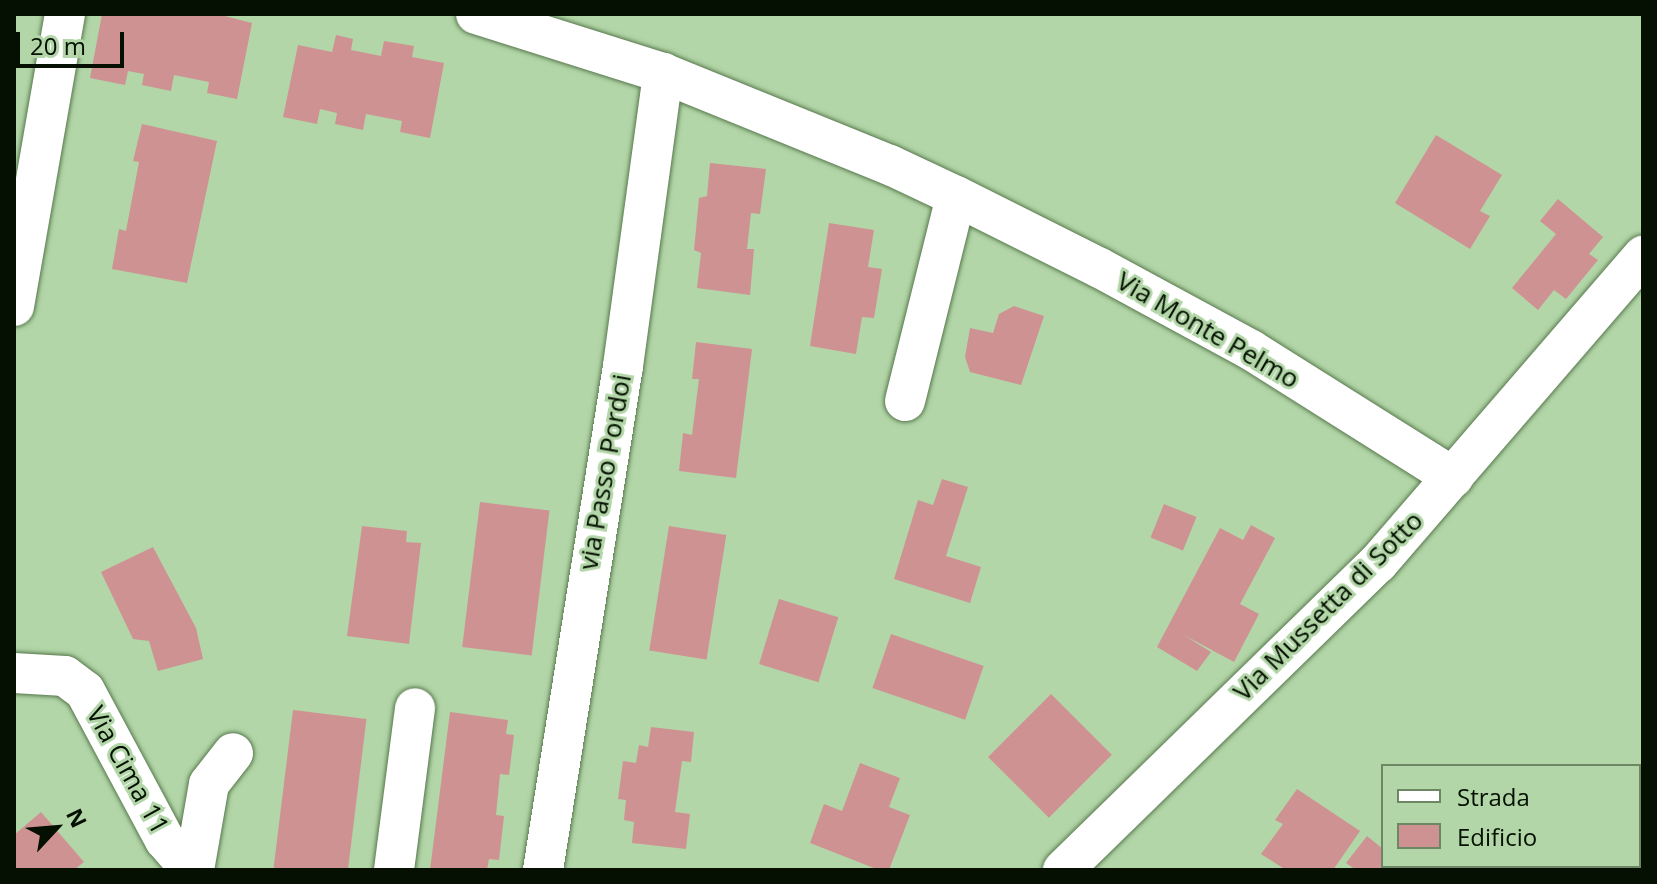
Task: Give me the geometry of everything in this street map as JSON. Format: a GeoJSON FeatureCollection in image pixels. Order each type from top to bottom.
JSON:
{"type":"FeatureCollection","features":[{"type":"Feature","properties":{"kind":"street"},"geometry":{"type":"LineString","coordinates":[[14,306],[65,14]]}},
{"type":"Feature","properties":{"kind":"street","name":"Via Monte Pelmo"},"geometry":{"type":"LineString","coordinates":[[476,14],[663,73],[890,165],[956,196],[1251,350],[1453,477]]}},
{"type":"Feature","properties":{"kind":"street","name":"via Passo Pordoi"},"geometry":{"type":"LineString","coordinates":[[543,870],[623,366],[663,73]]}},
{"type":"Feature","properties":{"kind":"street"},"geometry":{"type":"LineString","coordinates":[[905,401],[956,196]]}},
{"type":"Feature","properties":{"kind":"street","name":"Via Mussetta di Sotto"},"geometry":{"type":"LineString","coordinates":[[1063,870],[1378,563],[1643,256]]}},
{"type":"Feature","properties":{"kind":"street","name":"Via Cima 11"},"geometry":{"type":"LineString","coordinates":[[14,673],[65,676],[85,691],[165,840],[192,870]]}},
{"type":"Feature","properties":{"kind":"street"},"geometry":{"type":"LineString","coordinates":[[394,870],[415,708]]}},
{"type":"Feature","properties":{"kind":"street","name":"Via Cima 11"},"geometry":{"type":"LineString","coordinates":[[192,870],[209,784],[233,753]]}},
{"type":"Feature","properties":{"kind":"building"},"geometry":{"type":"Polygon","coordinates":[[[102,14],[217,14],[252,23],[237,99],[207,93],[209,82],[174,75],[171,91],[142,85],[144,74],[128,71],[125,85],[90,78],[102,14]]]}},
{"type":"Feature","properties":{"kind":"building"},"geometry":{"type":"Polygon","coordinates":[[[336,35],[353,39],[351,50],[381,56],[384,41],[414,46],[412,57],[444,63],[430,138],[400,132],[402,121],[366,114],[363,130],[335,124],[337,113],[320,109],[317,124],[283,117],[298,45],[332,52],[336,35]]]}},
{"type":"Feature","properties":{"kind":"building"},"geometry":{"type":"Polygon","coordinates":[[[142,124],[217,141],[187,283],[112,269],[119,229],[126,231],[139,162],[133,161],[142,124]]]}},
{"type":"Feature","properties":{"kind":"building"},"geometry":{"type":"Polygon","coordinates":[[[1436,135],[1502,175],[1480,211],[1490,216],[1470,249],[1395,203],[1436,135]]]}},
{"type":"Feature","properties":{"kind":"building"},"geometry":{"type":"Polygon","coordinates":[[[710,163],[766,169],[760,214],[751,213],[747,249],[754,249],[750,295],[697,288],[701,253],[694,250],[699,198],[707,196],[710,163]]]}},
{"type":"Feature","properties":{"kind":"building"},"geometry":{"type":"Polygon","coordinates":[[[1558,199],[1603,237],[1589,254],[1598,260],[1566,299],[1554,290],[1538,310],[1512,288],[1556,234],[1540,221],[1558,199]]]}},
{"type":"Feature","properties":{"kind":"building"},"geometry":{"type":"Polygon","coordinates":[[[829,223],[874,230],[868,267],[882,269],[874,318],[862,317],[856,354],[810,346],[829,223]]]}},
{"type":"Feature","properties":{"kind":"building"},"geometry":{"type":"Polygon","coordinates":[[[1014,306],[1044,316],[1021,385],[970,372],[965,357],[970,328],[993,333],[999,314],[1014,306]]]}},
{"type":"Feature","properties":{"kind":"building"},"geometry":{"type":"Polygon","coordinates":[[[696,342],[752,349],[736,478],[679,471],[683,433],[692,435],[699,379],[692,379],[696,342]]]}},
{"type":"Feature","properties":{"kind":"building"},"geometry":{"type":"Polygon","coordinates":[[[942,479],[968,487],[946,556],[981,567],[970,603],[894,579],[918,500],[933,505],[942,479]]]}},
{"type":"Feature","properties":{"kind":"building"},"geometry":{"type":"Polygon","coordinates":[[[480,502],[549,511],[532,655],[462,647],[480,502]]]}},
{"type":"Feature","properties":{"kind":"building"},"geometry":{"type":"Polygon","coordinates":[[[1164,504],[1196,517],[1183,550],[1151,537],[1164,504]]]}},
{"type":"Feature","properties":{"kind":"building"},"geometry":{"type":"Polygon","coordinates":[[[1251,525],[1275,538],[1240,604],[1259,614],[1234,662],[1184,635],[1211,652],[1197,671],[1157,647],[1220,528],[1243,540],[1251,525]]]}},
{"type":"Feature","properties":{"kind":"building"},"geometry":{"type":"Polygon","coordinates":[[[362,526],[407,531],[406,542],[421,543],[409,644],[347,636],[362,526]]]}},
{"type":"Feature","properties":{"kind":"building"},"geometry":{"type":"Polygon","coordinates":[[[669,526],[726,535],[707,660],[649,650],[669,526]]]}},
{"type":"Feature","properties":{"kind":"building"},"geometry":{"type":"Polygon","coordinates":[[[153,547],[196,628],[203,659],[158,671],[149,641],[133,639],[101,572],[153,547]]]}},
{"type":"Feature","properties":{"kind":"building"},"geometry":{"type":"Polygon","coordinates":[[[779,599],[838,617],[818,682],[759,664],[779,599]]]}},
{"type":"Feature","properties":{"kind":"building"},"geometry":{"type":"Polygon","coordinates":[[[891,634],[984,666],[965,720],[872,688],[891,634]]]}},
{"type":"Feature","properties":{"kind":"building"},"geometry":{"type":"Polygon","coordinates":[[[1051,694],[1112,755],[1049,818],[988,757],[1051,694]]]}},
{"type":"Feature","properties":{"kind":"building"},"geometry":{"type":"Polygon","coordinates":[[[293,710],[366,719],[348,870],[273,870],[293,710]]]}},
{"type":"Feature","properties":{"kind":"building"},"geometry":{"type":"Polygon","coordinates":[[[450,712],[508,720],[506,734],[514,735],[509,775],[500,774],[496,815],[504,816],[499,860],[489,859],[487,870],[430,870],[450,712]]]}},
{"type":"Feature","properties":{"kind":"building"},"geometry":{"type":"Polygon","coordinates":[[[651,727],[694,732],[691,762],[682,761],[675,812],[690,814],[686,849],[632,843],[634,822],[624,820],[626,800],[618,799],[623,761],[636,763],[639,745],[648,747],[651,727]]]}},
{"type":"Feature","properties":{"kind":"building"},"geometry":{"type":"Polygon","coordinates":[[[860,763],[900,778],[889,807],[910,815],[889,870],[879,870],[810,843],[824,804],[842,811],[860,763]]]}},
{"type":"Feature","properties":{"kind":"building"},"geometry":{"type":"Polygon","coordinates":[[[1297,789],[1360,831],[1333,870],[1286,870],[1261,854],[1283,824],[1275,820],[1297,789]]]}},
{"type":"Feature","properties":{"kind":"building"},"geometry":{"type":"Polygon","coordinates":[[[41,812],[84,862],[74,870],[14,870],[14,835],[41,812]]]}},
{"type":"Feature","properties":{"kind":"building"},"geometry":{"type":"Polygon","coordinates":[[[1367,836],[1381,847],[1381,868],[1404,868],[1356,870],[1346,863],[1367,836]]]}}]}
